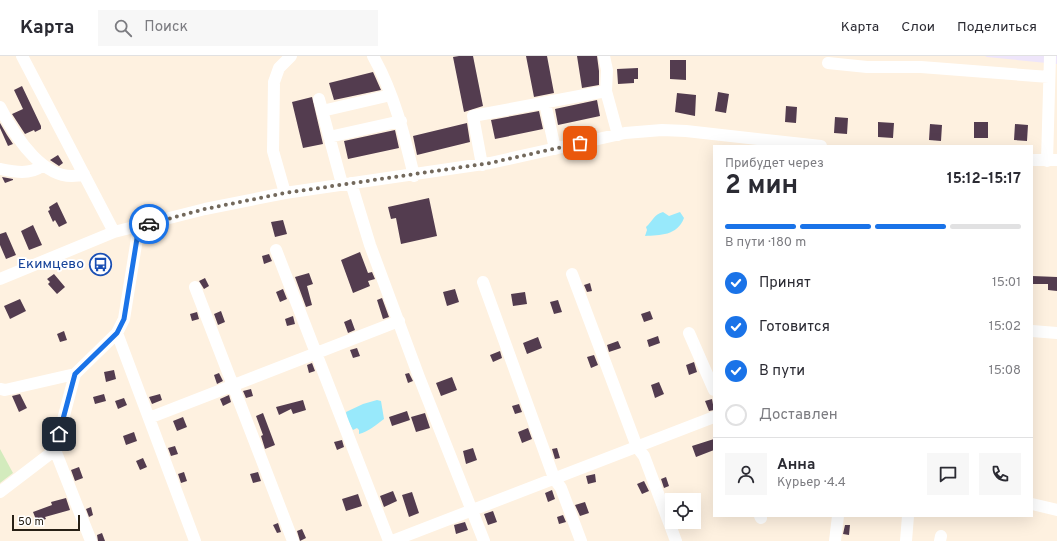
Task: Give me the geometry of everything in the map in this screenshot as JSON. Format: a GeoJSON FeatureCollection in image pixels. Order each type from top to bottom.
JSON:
{"type":"FeatureCollection","features":[{"type":"Feature","properties":{"kind":"street"},"geometry":{"type":"LineString","coordinates":[[22,56],[114,232]]}},
{"type":"Feature","properties":{"kind":"street"},"geometry":{"type":"LineString","coordinates":[[285,193],[273,151],[274,82],[279,68],[291,56]]}},
{"type":"Feature","properties":{"kind":"street"},"geometry":{"type":"LineString","coordinates":[[373,56],[385,77],[401,121],[414,176]]}},
{"type":"Feature","properties":{"kind":"street"},"geometry":{"type":"LineString","coordinates":[[604,56],[607,70],[606,91],[618,135]]}},
{"type":"Feature","properties":{"kind":"street"},"geometry":{"type":"LineString","coordinates":[[1033,160],[1052,160],[1049,78],[1050,56]]}},
{"type":"Feature","properties":{"kind":"street"},"geometry":{"type":"LineString","coordinates":[[828,64],[867,68],[921,67],[1049,78]]}},
{"type":"Feature","properties":{"kind":"street"},"geometry":{"type":"LineString","coordinates":[[482,164],[473,116],[606,91]]}},
{"type":"Feature","properties":{"kind":"street"},"geometry":{"type":"LineString","coordinates":[[322,111],[392,95]]}},
{"type":"Feature","properties":{"kind":"street"},"geometry":{"type":"LineString","coordinates":[[319,99],[329,137],[419,377],[484,541]]}},
{"type":"Feature","properties":{"kind":"street"},"geometry":{"type":"LineString","coordinates":[[545,103],[555,149]]}},
{"type":"Feature","properties":{"kind":"street"},"geometry":{"type":"LineString","coordinates":[[0,107],[9,126],[42,166],[68,177],[74,178],[84,174]]}},
{"type":"Feature","properties":{"kind":"street"},"geometry":{"type":"LineString","coordinates":[[329,137],[401,121]]}},
{"type":"Feature","properties":{"kind":"street"},"geometry":{"type":"LineString","coordinates":[[0,279],[114,232],[205,209],[285,193],[414,176],[482,164],[618,135],[662,130],[686,131],[812,145]]}},
{"type":"Feature","properties":{"kind":"street"},"geometry":{"type":"LineString","coordinates":[[0,169],[24,173],[36,170],[42,166]]}},
{"type":"Feature","properties":{"kind":"street"},"geometry":{"type":"LineString","coordinates":[[90,541],[55,450],[75,374],[117,333],[124,319],[139,226]]}},
{"type":"Feature","properties":{"kind":"street"},"geometry":{"type":"LineString","coordinates":[[276,250],[390,541],[713,417]]}},
{"type":"Feature","properties":{"kind":"street"},"geometry":{"type":"LineString","coordinates":[[572,274],[637,447],[644,456],[676,541]]}},
{"type":"Feature","properties":{"kind":"street"},"geometry":{"type":"LineString","coordinates":[[483,282],[554,478],[561,488],[581,541]]}},
{"type":"Feature","properties":{"kind":"street"},"geometry":{"type":"LineString","coordinates":[[195,287],[293,541]]}},
{"type":"Feature","properties":{"kind":"street"},"geometry":{"type":"LineString","coordinates":[[149,418],[399,321]]}},
{"type":"Feature","properties":{"kind":"street"},"geometry":{"type":"LineString","coordinates":[[1033,331],[1057,333]]}},
{"type":"Feature","properties":{"kind":"street"},"geometry":{"type":"LineString","coordinates":[[117,333],[195,541]]}},
{"type":"Feature","properties":{"kind":"street"},"geometry":{"type":"LineString","coordinates":[[689,333],[713,388]]}},
{"type":"Feature","properties":{"kind":"street"},"geometry":{"type":"LineString","coordinates":[[0,389],[5,390],[75,374]]}},
{"type":"Feature","properties":{"kind":"street"},"geometry":{"type":"LineString","coordinates":[[0,492],[55,450]]}},
{"type":"Feature","properties":{"kind":"street"},"geometry":{"type":"LineString","coordinates":[[1033,504],[1057,510]]}},
{"type":"Feature","properties":{"kind":"street"},"geometry":{"type":"LineString","coordinates":[[835,541],[838,517]]}},
{"type":"Feature","properties":{"kind":"street"},"geometry":{"type":"LineString","coordinates":[[906,541],[908,517]]}},
{"type":"Feature","properties":{"kind":"shaded area"},"geometry":{"type":"Polygon","coordinates":[[[985,56],[1057,56],[1057,64],[987,57],[985,56]]]}},
{"type":"Feature","properties":{"kind":"green space"},"geometry":{"type":"Polygon","coordinates":[[[0,449],[13,473],[0,483],[0,449]]]}},
{"type":"Feature","properties":{"kind":"water"},"geometry":{"type":"Polygon","coordinates":[[[663,212],[669,216],[680,212],[684,218],[681,224],[673,231],[662,235],[645,236],[647,230],[646,227],[655,216],[663,212]]]}},
{"type":"Feature","properties":{"kind":"water"},"geometry":{"type":"Polygon","coordinates":[[[377,400],[381,401],[384,419],[369,430],[359,434],[359,430],[357,428],[353,430],[347,419],[346,412],[363,404],[377,400]]]}},
{"type":"Feature","properties":{"kind":"building"},"geometry":{"type":"Polygon","coordinates":[[[473,56],[483,106],[464,112],[453,57],[473,56]]]}},
{"type":"Feature","properties":{"kind":"building"},"geometry":{"type":"Polygon","coordinates":[[[526,56],[547,56],[554,93],[534,97],[526,56]]]}},
{"type":"Feature","properties":{"kind":"building"},"geometry":{"type":"Polygon","coordinates":[[[577,56],[597,56],[599,85],[582,88],[577,56]]]}},
{"type":"Feature","properties":{"kind":"building"},"geometry":{"type":"Polygon","coordinates":[[[670,60],[686,60],[686,80],[670,79],[670,60]]]}},
{"type":"Feature","properties":{"kind":"building"},"geometry":{"type":"Polygon","coordinates":[[[638,68],[638,79],[634,79],[634,83],[618,84],[617,69],[638,68]]]}},
{"type":"Feature","properties":{"kind":"building"},"geometry":{"type":"Polygon","coordinates":[[[373,72],[381,90],[334,100],[329,83],[373,72]]]}},
{"type":"Feature","properties":{"kind":"building"},"geometry":{"type":"Polygon","coordinates":[[[22,86],[41,126],[41,129],[35,132],[34,130],[25,134],[12,114],[23,109],[14,90],[22,86]]]}},
{"type":"Feature","properties":{"kind":"building"},"geometry":{"type":"Polygon","coordinates":[[[718,92],[729,94],[726,113],[715,111],[718,92]]]}},
{"type":"Feature","properties":{"kind":"building"},"geometry":{"type":"Polygon","coordinates":[[[677,93],[696,95],[695,116],[675,112],[677,93]]]}},
{"type":"Feature","properties":{"kind":"building"},"geometry":{"type":"Polygon","coordinates":[[[312,97],[323,144],[303,148],[292,102],[312,97]]]}},
{"type":"Feature","properties":{"kind":"building"},"geometry":{"type":"Polygon","coordinates":[[[597,100],[600,116],[558,125],[555,109],[597,100]]]}},
{"type":"Feature","properties":{"kind":"building"},"geometry":{"type":"Polygon","coordinates":[[[786,106],[797,107],[796,123],[785,122],[786,106]]]}},
{"type":"Feature","properties":{"kind":"building"},"geometry":{"type":"Polygon","coordinates":[[[539,111],[543,129],[495,139],[491,120],[539,111]]]}},
{"type":"Feature","properties":{"kind":"building"},"geometry":{"type":"Polygon","coordinates":[[[835,117],[848,118],[847,134],[834,133],[835,117]]]}},
{"type":"Feature","properties":{"kind":"building"},"geometry":{"type":"Polygon","coordinates":[[[878,122],[894,123],[893,138],[878,137],[878,122]]]}},
{"type":"Feature","properties":{"kind":"building"},"geometry":{"type":"Polygon","coordinates":[[[974,122],[988,122],[988,138],[974,138],[974,122]]]}},
{"type":"Feature","properties":{"kind":"building"},"geometry":{"type":"Polygon","coordinates":[[[0,123],[13,144],[8,146],[0,128],[0,123]]]}},
{"type":"Feature","properties":{"kind":"building"},"geometry":{"type":"Polygon","coordinates":[[[467,123],[470,142],[417,155],[413,136],[467,123]]]}},
{"type":"Feature","properties":{"kind":"building"},"geometry":{"type":"Polygon","coordinates":[[[930,124],[942,125],[941,141],[929,140],[930,124]]]}},
{"type":"Feature","properties":{"kind":"building"},"geometry":{"type":"Polygon","coordinates":[[[1015,124],[1028,125],[1027,141],[1014,140],[1015,124]]]}},
{"type":"Feature","properties":{"kind":"building"},"geometry":{"type":"Polygon","coordinates":[[[395,130],[399,148],[348,159],[344,141],[395,130]]]}},
{"type":"Feature","properties":{"kind":"building"},"geometry":{"type":"Polygon","coordinates":[[[58,155],[63,163],[59,166],[50,160],[58,155]]]}},
{"type":"Feature","properties":{"kind":"building"},"geometry":{"type":"Polygon","coordinates":[[[2,177],[13,179],[13,180],[5,183],[2,177]]]}},
{"type":"Feature","properties":{"kind":"building"},"geometry":{"type":"Polygon","coordinates":[[[429,198],[437,236],[401,244],[396,218],[391,219],[388,207],[429,198]]]}},
{"type":"Feature","properties":{"kind":"building"},"geometry":{"type":"Polygon","coordinates":[[[57,202],[67,223],[59,227],[55,220],[53,222],[48,211],[50,210],[49,207],[57,202]]]}},
{"type":"Feature","properties":{"kind":"building"},"geometry":{"type":"Polygon","coordinates":[[[283,220],[287,234],[275,237],[271,222],[283,220]]]}},
{"type":"Feature","properties":{"kind":"building"},"geometry":{"type":"Polygon","coordinates":[[[33,225],[42,245],[29,250],[21,231],[33,225]]]}},
{"type":"Feature","properties":{"kind":"building"},"geometry":{"type":"Polygon","coordinates":[[[6,232],[16,255],[6,259],[0,245],[0,234],[6,232]]]}},
{"type":"Feature","properties":{"kind":"building"},"geometry":{"type":"Polygon","coordinates":[[[360,252],[368,273],[372,272],[375,279],[368,281],[370,286],[353,293],[341,260],[360,252]]]}},
{"type":"Feature","properties":{"kind":"building"},"geometry":{"type":"Polygon","coordinates":[[[269,254],[272,261],[264,264],[262,256],[269,254]]]}},
{"type":"Feature","properties":{"kind":"building"},"geometry":{"type":"Polygon","coordinates":[[[309,273],[313,284],[307,286],[312,305],[306,307],[295,277],[309,273]]]}},
{"type":"Feature","properties":{"kind":"building"},"geometry":{"type":"Polygon","coordinates":[[[54,274],[65,287],[57,294],[48,284],[50,282],[47,279],[54,274]]]}},
{"type":"Feature","properties":{"kind":"building"},"geometry":{"type":"Polygon","coordinates":[[[1033,276],[1057,277],[1057,291],[1048,290],[1048,284],[1033,284],[1033,276]]]}},
{"type":"Feature","properties":{"kind":"building"},"geometry":{"type":"Polygon","coordinates":[[[205,278],[209,286],[204,289],[199,281],[205,278]]]}},
{"type":"Feature","properties":{"kind":"building"},"geometry":{"type":"Polygon","coordinates":[[[590,283],[592,291],[587,292],[584,285],[590,283]]]}},
{"type":"Feature","properties":{"kind":"building"},"geometry":{"type":"Polygon","coordinates":[[[283,289],[287,299],[280,302],[276,292],[283,289]]]}},
{"type":"Feature","properties":{"kind":"building"},"geometry":{"type":"Polygon","coordinates":[[[455,289],[459,302],[447,306],[443,292],[455,289]]]}},
{"type":"Feature","properties":{"kind":"building"},"geometry":{"type":"Polygon","coordinates":[[[525,292],[527,304],[513,306],[511,294],[525,292]]]}},
{"type":"Feature","properties":{"kind":"building"},"geometry":{"type":"Polygon","coordinates":[[[382,298],[389,317],[383,319],[377,300],[382,298]]]}},
{"type":"Feature","properties":{"kind":"building"},"geometry":{"type":"Polygon","coordinates":[[[20,299],[26,311],[10,319],[4,306],[20,299]]]}},
{"type":"Feature","properties":{"kind":"building"},"geometry":{"type":"Polygon","coordinates":[[[558,300],[562,312],[554,314],[550,302],[558,300]]]}},
{"type":"Feature","properties":{"kind":"building"},"geometry":{"type":"Polygon","coordinates":[[[221,311],[225,322],[218,325],[214,314],[221,311]]]}},
{"type":"Feature","properties":{"kind":"building"},"geometry":{"type":"Polygon","coordinates":[[[650,311],[653,319],[644,322],[641,314],[650,311]]]}},
{"type":"Feature","properties":{"kind":"building"},"geometry":{"type":"Polygon","coordinates":[[[197,312],[199,319],[192,321],[190,314],[197,312]]]}},
{"type":"Feature","properties":{"kind":"building"},"geometry":{"type":"Polygon","coordinates":[[[293,316],[295,324],[287,326],[285,319],[293,316]]]}},
{"type":"Feature","properties":{"kind":"building"},"geometry":{"type":"Polygon","coordinates":[[[351,319],[355,330],[348,333],[344,322],[351,319]]]}},
{"type":"Feature","properties":{"kind":"building"},"geometry":{"type":"Polygon","coordinates":[[[64,331],[67,340],[60,342],[57,334],[64,331]]]}},
{"type":"Feature","properties":{"kind":"building"},"geometry":{"type":"Polygon","coordinates":[[[658,336],[660,343],[649,347],[647,340],[658,336]]]}},
{"type":"Feature","properties":{"kind":"building"},"geometry":{"type":"Polygon","coordinates":[[[538,337],[542,348],[527,354],[523,343],[538,337]]]}},
{"type":"Feature","properties":{"kind":"building"},"geometry":{"type":"Polygon","coordinates":[[[618,341],[621,348],[609,352],[607,345],[618,341]]]}},
{"type":"Feature","properties":{"kind":"building"},"geometry":{"type":"Polygon","coordinates":[[[357,348],[360,356],[353,358],[350,350],[357,348]]]}},
{"type":"Feature","properties":{"kind":"building"},"geometry":{"type":"Polygon","coordinates":[[[500,351],[502,358],[493,362],[490,355],[500,351]]]}},
{"type":"Feature","properties":{"kind":"building"},"geometry":{"type":"Polygon","coordinates":[[[594,355],[598,365],[591,368],[587,357],[594,355]]]}},
{"type":"Feature","properties":{"kind":"building"},"geometry":{"type":"Polygon","coordinates":[[[694,362],[697,372],[689,375],[686,365],[694,362]]]}},
{"type":"Feature","properties":{"kind":"building"},"geometry":{"type":"Polygon","coordinates":[[[312,363],[315,371],[309,373],[307,365],[312,363]]]}},
{"type":"Feature","properties":{"kind":"building"},"geometry":{"type":"Polygon","coordinates":[[[114,370],[116,379],[106,382],[104,372],[114,370]]]}},
{"type":"Feature","properties":{"kind":"building"},"geometry":{"type":"Polygon","coordinates":[[[219,373],[223,381],[217,384],[214,375],[219,373]]]}},
{"type":"Feature","properties":{"kind":"building"},"geometry":{"type":"Polygon","coordinates":[[[409,373],[413,381],[408,383],[405,374],[409,373]]]}},
{"type":"Feature","properties":{"kind":"building"},"geometry":{"type":"Polygon","coordinates":[[[452,377],[457,390],[441,396],[436,383],[452,377]]]}},
{"type":"Feature","properties":{"kind":"building"},"geometry":{"type":"Polygon","coordinates":[[[659,382],[664,394],[655,398],[651,385],[659,382]]]}},
{"type":"Feature","properties":{"kind":"building"},"geometry":{"type":"Polygon","coordinates":[[[251,389],[253,396],[246,398],[243,391],[251,389]]]}},
{"type":"Feature","properties":{"kind":"building"},"geometry":{"type":"Polygon","coordinates":[[[20,394],[27,408],[19,412],[12,396],[20,394]]]}},
{"type":"Feature","properties":{"kind":"building"},"geometry":{"type":"Polygon","coordinates":[[[104,394],[106,401],[95,404],[93,397],[104,394]]]}},
{"type":"Feature","properties":{"kind":"building"},"geometry":{"type":"Polygon","coordinates":[[[160,394],[162,400],[152,404],[149,397],[160,394]]]}},
{"type":"Feature","properties":{"kind":"building"},"geometry":{"type":"Polygon","coordinates":[[[229,395],[231,402],[223,406],[220,399],[229,395]]]}},
{"type":"Feature","properties":{"kind":"building"},"geometry":{"type":"Polygon","coordinates":[[[124,398],[127,405],[118,409],[115,401],[124,398]]]}},
{"type":"Feature","properties":{"kind":"building"},"geometry":{"type":"Polygon","coordinates":[[[712,399],[713,410],[709,411],[705,401],[712,399]]]}},
{"type":"Feature","properties":{"kind":"building"},"geometry":{"type":"Polygon","coordinates":[[[303,400],[306,410],[293,414],[291,409],[279,415],[276,407],[303,400]]]}},
{"type":"Feature","properties":{"kind":"building"},"geometry":{"type":"Polygon","coordinates":[[[519,404],[522,412],[515,414],[512,406],[519,404]]]}},
{"type":"Feature","properties":{"kind":"building"},"geometry":{"type":"Polygon","coordinates":[[[407,411],[410,420],[392,426],[389,417],[407,411]]]}},
{"type":"Feature","properties":{"kind":"building"},"geometry":{"type":"Polygon","coordinates":[[[263,413],[275,445],[265,449],[261,436],[263,435],[256,416],[263,413]]]}},
{"type":"Feature","properties":{"kind":"building"},"geometry":{"type":"Polygon","coordinates":[[[425,413],[430,428],[416,432],[411,417],[425,413]]]}},
{"type":"Feature","properties":{"kind":"building"},"geometry":{"type":"Polygon","coordinates":[[[183,417],[187,427],[177,431],[173,421],[183,417]]]}},
{"type":"Feature","properties":{"kind":"building"},"geometry":{"type":"Polygon","coordinates":[[[528,428],[532,439],[522,443],[518,432],[528,428]]]}},
{"type":"Feature","properties":{"kind":"building"},"geometry":{"type":"Polygon","coordinates":[[[134,432],[137,441],[126,445],[123,436],[134,432]]]}},
{"type":"Feature","properties":{"kind":"building"},"geometry":{"type":"Polygon","coordinates":[[[713,439],[713,450],[696,457],[692,446],[713,439]]]}},
{"type":"Feature","properties":{"kind":"building"},"geometry":{"type":"Polygon","coordinates":[[[342,440],[344,447],[337,450],[334,442],[342,440]]]}},
{"type":"Feature","properties":{"kind":"building"},"geometry":{"type":"Polygon","coordinates":[[[175,446],[178,454],[171,456],[168,448],[175,446]]]}},
{"type":"Feature","properties":{"kind":"building"},"geometry":{"type":"Polygon","coordinates":[[[473,448],[477,460],[466,464],[463,451],[473,448]]]}},
{"type":"Feature","properties":{"kind":"building"},"geometry":{"type":"Polygon","coordinates":[[[557,448],[560,458],[555,459],[552,449],[557,448]]]}},
{"type":"Feature","properties":{"kind":"building"},"geometry":{"type":"Polygon","coordinates":[[[143,458],[147,467],[140,470],[136,461],[143,458]]]}},
{"type":"Feature","properties":{"kind":"building"},"geometry":{"type":"Polygon","coordinates":[[[79,467],[83,478],[75,481],[71,470],[79,467]]]}},
{"type":"Feature","properties":{"kind":"building"},"geometry":{"type":"Polygon","coordinates":[[[184,472],[187,481],[181,483],[178,474],[184,472]]]}},
{"type":"Feature","properties":{"kind":"building"},"geometry":{"type":"Polygon","coordinates":[[[258,472],[261,481],[253,483],[250,474],[258,472]]]}},
{"type":"Feature","properties":{"kind":"building"},"geometry":{"type":"Polygon","coordinates":[[[595,474],[596,482],[588,484],[586,476],[595,474]]]}},
{"type":"Feature","properties":{"kind":"building"},"geometry":{"type":"Polygon","coordinates":[[[666,477],[669,486],[664,488],[661,479],[666,477]]]}},
{"type":"Feature","properties":{"kind":"building"},"geometry":{"type":"Polygon","coordinates":[[[644,481],[649,491],[642,494],[637,484],[644,481]]]}},
{"type":"Feature","properties":{"kind":"building"},"geometry":{"type":"Polygon","coordinates":[[[552,490],[555,499],[548,502],[545,493],[552,490]]]}},
{"type":"Feature","properties":{"kind":"building"},"geometry":{"type":"Polygon","coordinates":[[[393,491],[397,501],[384,507],[380,496],[393,491]]]}},
{"type":"Feature","properties":{"kind":"building"},"geometry":{"type":"Polygon","coordinates":[[[412,492],[419,513],[409,517],[402,495],[412,492]]]}},
{"type":"Feature","properties":{"kind":"building"},"geometry":{"type":"Polygon","coordinates":[[[358,494],[362,506],[346,511],[342,499],[358,494]]]}},
{"type":"Feature","properties":{"kind":"building"},"geometry":{"type":"Polygon","coordinates":[[[66,498],[70,510],[45,517],[46,519],[37,522],[33,512],[52,505],[51,502],[66,498]]]}},
{"type":"Feature","properties":{"kind":"building"},"geometry":{"type":"Polygon","coordinates":[[[585,502],[589,513],[580,516],[575,505],[585,502]]]}},
{"type":"Feature","properties":{"kind":"building"},"geometry":{"type":"Polygon","coordinates":[[[91,507],[93,515],[89,517],[86,509],[91,507]]]}},
{"type":"Feature","properties":{"kind":"building"},"geometry":{"type":"Polygon","coordinates":[[[493,511],[497,522],[488,525],[484,514],[493,511]]]}},
{"type":"Feature","properties":{"kind":"building"},"geometry":{"type":"Polygon","coordinates":[[[563,515],[566,522],[559,524],[557,517],[563,515]]]}},
{"type":"Feature","properties":{"kind":"building"},"geometry":{"type":"Polygon","coordinates":[[[465,522],[468,530],[456,534],[454,525],[465,522]]]}},
{"type":"Feature","properties":{"kind":"building"},"geometry":{"type":"Polygon","coordinates":[[[278,523],[281,532],[277,533],[273,525],[278,523]]]}},
{"type":"Feature","properties":{"kind":"building"},"geometry":{"type":"Polygon","coordinates":[[[845,525],[850,525],[849,535],[843,534],[845,525]]]}},
{"type":"Feature","properties":{"kind":"building"},"geometry":{"type":"Polygon","coordinates":[[[302,529],[306,538],[300,541],[297,531],[302,529]]]}},
{"type":"Feature","properties":{"kind":"building"},"geometry":{"type":"Polygon","coordinates":[[[102,533],[105,541],[98,541],[97,535],[102,533]]]}},
{"type":"Feature","properties":{"kind":"way so far"},"geometry":{"type":"LineString","coordinates":[[149,224],[205,209],[285,193],[351,183],[414,176],[490,163],[580,143]]}},
{"type":"Feature","properties":{"kind":"place","name":"Екимцево"},"geometry":{"type":"Point","coordinates":[100,264]}},
{"type":"Feature","properties":{"kind":"route"},"geometry":{"type":"LineString","coordinates":[[59,434],[75,374],[117,333],[124,319],[139,226],[149,224]]}}]}
